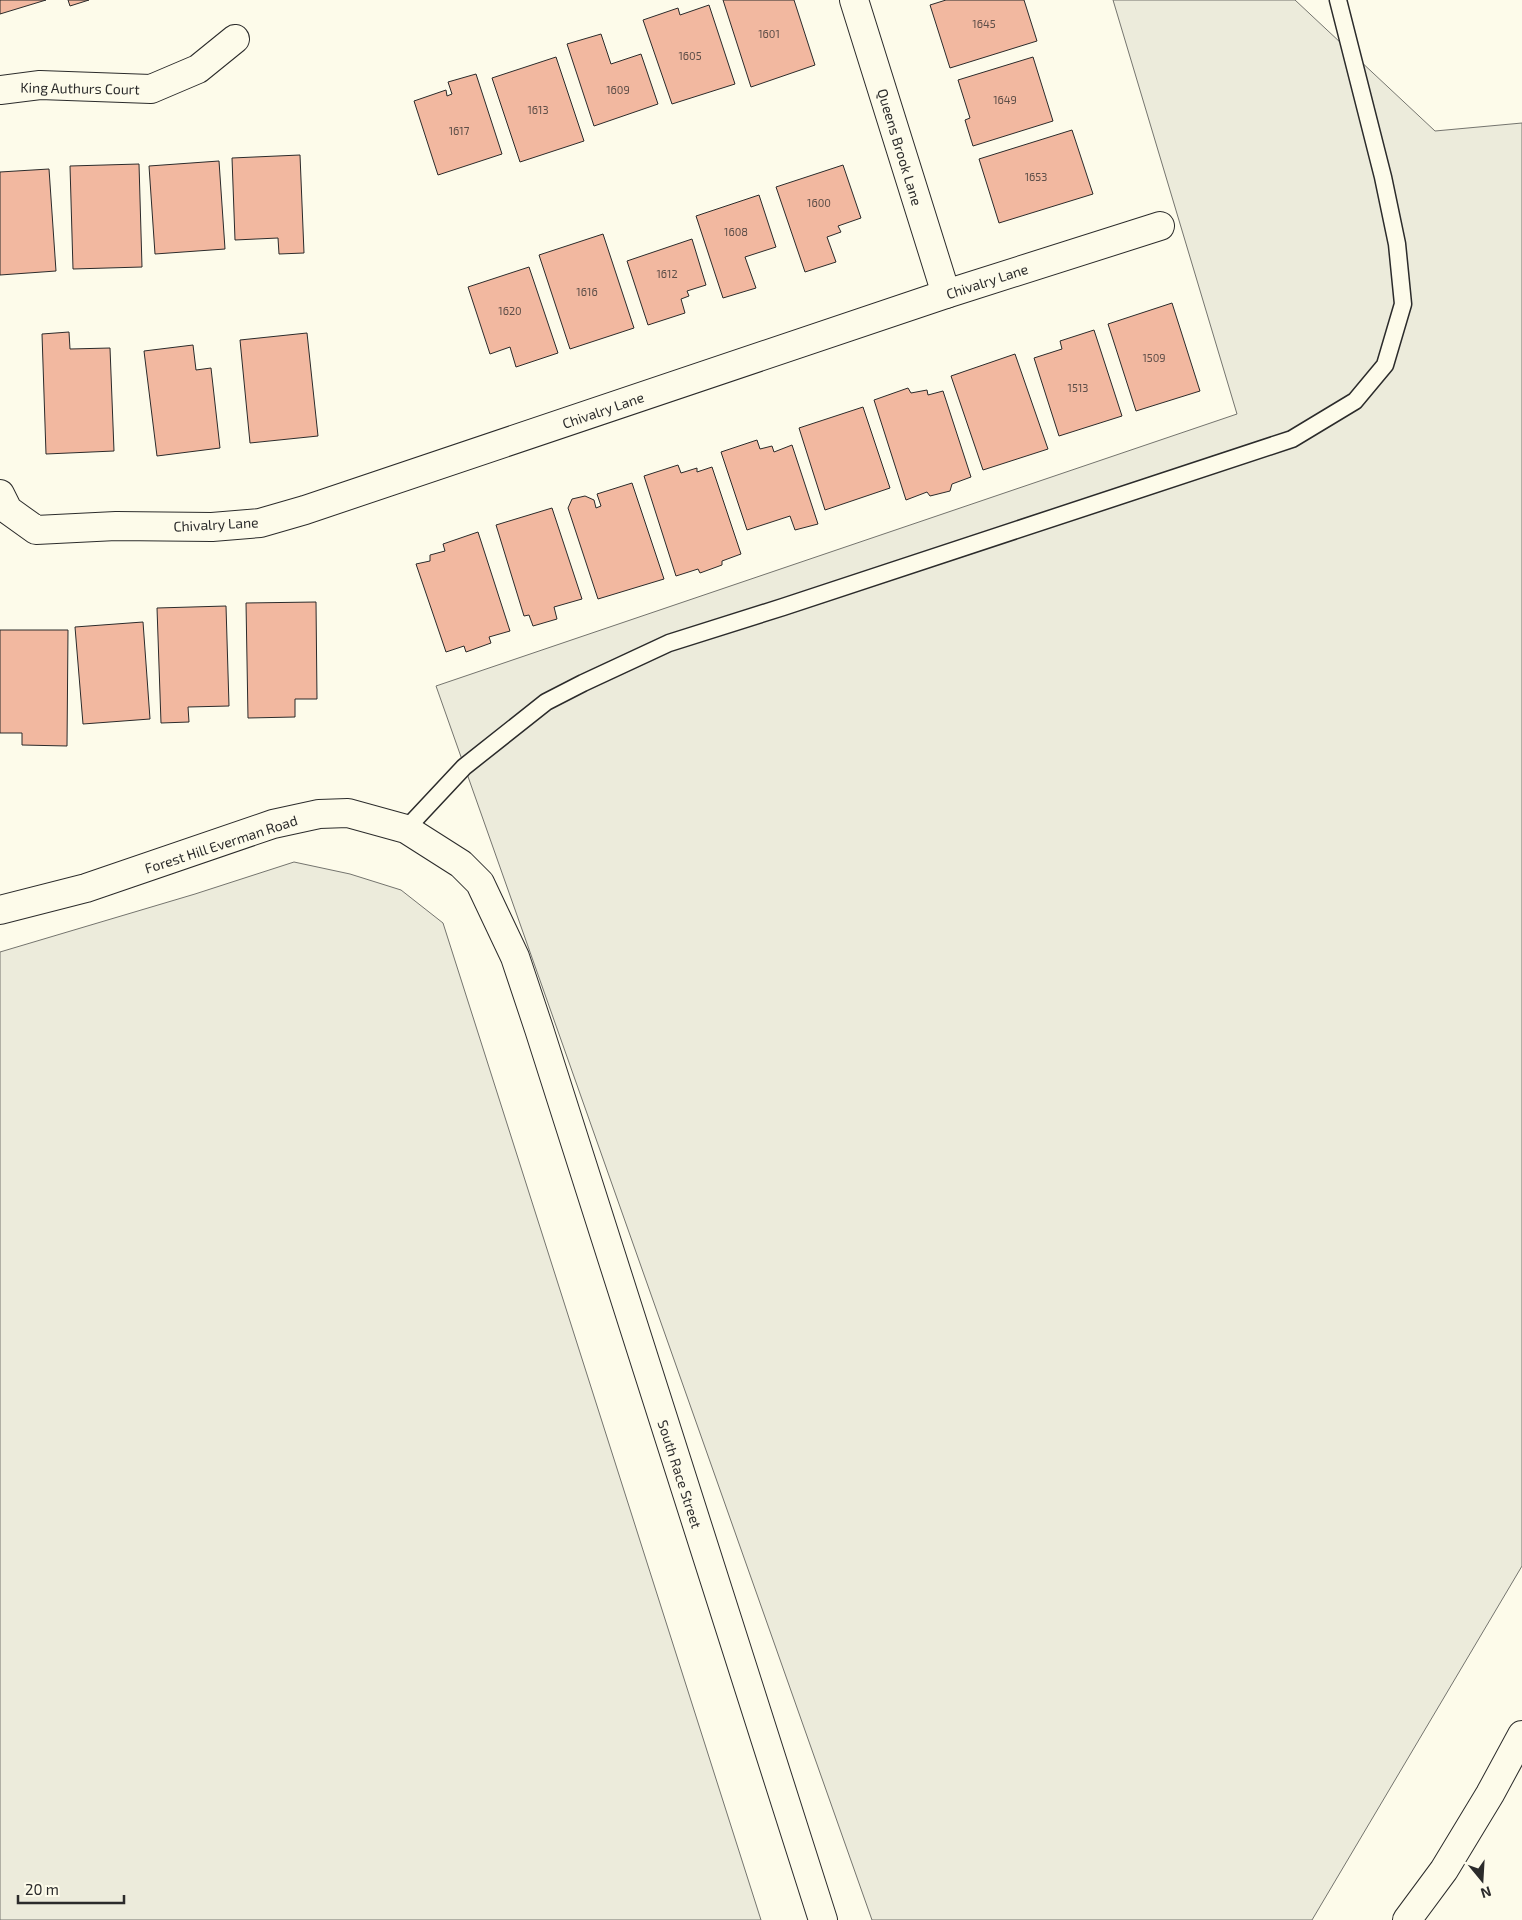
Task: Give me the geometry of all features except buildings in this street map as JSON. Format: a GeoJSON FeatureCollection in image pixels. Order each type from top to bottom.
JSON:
{"type":"FeatureCollection","features":[{"type":"Feature","properties":{"kind":"street","name":"Queens Brook Lane"},"geometry":{"type":"LineString","coordinates":[[854,0],[946,294]]}},
{"type":"Feature","properties":{"kind":"street","name":"King Authurs Court"},"geometry":{"type":"LineString","coordinates":[[0,90],[40,86],[151,89],[198,69],[235,39]]}},
{"type":"Feature","properties":{"kind":"street","name":"Chivalry Lane"},"geometry":{"type":"LineString","coordinates":[[0,494],[8,510],[36,530],[116,526],[212,527],[260,523],[324,504],[946,294],[1160,226]]}},
{"type":"Feature","properties":{"kind":"street","name":"Forest Hill Everman Road"},"geometry":{"type":"LineString","coordinates":[[0,910],[86,888],[272,824],[319,814],[348,813],[406,829],[461,864],[480,883],[514,957],[539,1028]]}},
{"type":"Feature","properties":{"kind":"street","name":"South Race Street"},"geometry":{"type":"LineString","coordinates":[[539,1028],[823,1920]]}},
{"type":"Feature","properties":{"kind":"street"},"geometry":{"type":"LineString","coordinates":[[1407,1920],[1444,1870],[1490,1794],[1522,1735]]}},
{"type":"Feature","properties":{"kind":"lane"},"geometry":{"type":"LineString","coordinates":[[406,829],[464,767],[546,702],[583,682],[668,643],[783,607],[1292,439],[1354,402],[1385,365],[1403,304],[1397,244],[1383,177],[1338,0]]}},
{"type":"Feature","properties":{"kind":"shaded area"},"geometry":{"type":"Polygon","coordinates":[[[1113,0],[1295,0],[1435,131],[1522,123],[1522,1566],[1312,1920],[872,1920],[436,686],[1237,414],[1113,0]]]}},
{"type":"Feature","properties":{"kind":"shaded area"},"geometry":{"type":"Polygon","coordinates":[[[294,862],[350,874],[401,890],[443,923],[761,1920],[0,1920],[0,952],[195,894],[294,862]]]}}]}
